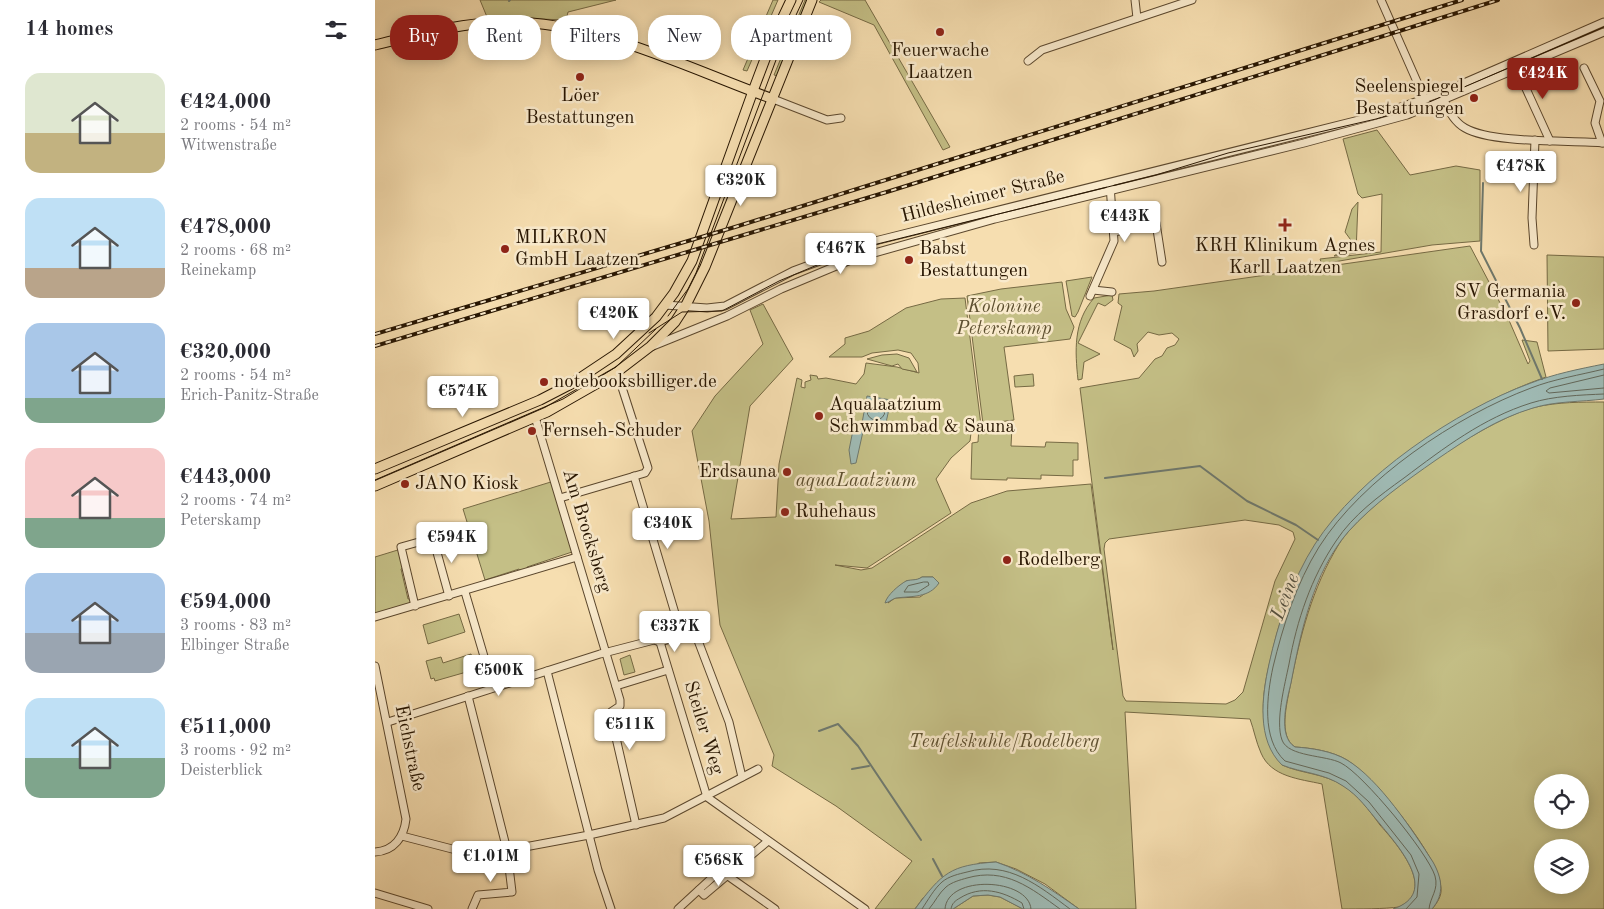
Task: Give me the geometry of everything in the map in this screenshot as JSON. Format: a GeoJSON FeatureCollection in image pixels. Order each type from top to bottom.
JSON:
{"type":"FeatureCollection","features":[{"type":"Feature","properties":{"kind":"main road"},"geometry":{"type":"LineString","coordinates":[[375,469],[539,400],[571,384],[599,367],[630,343],[665,305],[692,261],[773,38],[791,0]]}},
{"type":"Feature","properties":{"kind":"main road"},"geometry":{"type":"LineString","coordinates":[[651,346],[675,322],[686,305],[705,267],[812,0]]}},
{"type":"Feature","properties":{"kind":"main road"},"geometry":{"type":"LineString","coordinates":[[375,45],[461,26],[485,23],[557,26],[618,41],[773,98]]}},
{"type":"Feature","properties":{"kind":"main road","name":"Hildesheimer Straße"},"geometry":{"type":"LineString","coordinates":[[375,486],[535,417],[617,372],[651,346]]}},
{"type":"Feature","properties":{"kind":"street"},"geometry":{"type":"LineString","coordinates":[[1027,61],[1042,50],[1192,0]]}},
{"type":"Feature","properties":{"kind":"street"},"geometry":{"type":"LineString","coordinates":[[1381,0],[1427,103]]}},
{"type":"Feature","properties":{"kind":"street"},"geometry":{"type":"LineString","coordinates":[[1137,1],[1137,18]]}},
{"type":"Feature","properties":{"kind":"street","name":"Hildesheimer Straße"},"geometry":{"type":"LineString","coordinates":[[1442,97],[1604,22]]}},
{"type":"Feature","properties":{"kind":"street","name":"Hildesheimer Straße"},"geometry":{"type":"LineString","coordinates":[[665,305],[707,308],[725,306],[793,271],[871,242],[1304,143],[1399,117],[1427,103],[1517,69],[1604,32]]}},
{"type":"Feature","properties":{"kind":"street"},"geometry":{"type":"LineString","coordinates":[[1442,97],[1459,124],[1465,129],[1485,135],[1535,140],[1603,143],[1595,123],[1600,101],[1584,68]]}},
{"type":"Feature","properties":{"kind":"street"},"geometry":{"type":"LineString","coordinates":[[1517,69],[1550,141]]}},
{"type":"Feature","properties":{"kind":"street"},"geometry":{"type":"LineString","coordinates":[[773,98],[827,120],[841,118]]}},
{"type":"Feature","properties":{"kind":"street","name":"Hildesheimer Straße"},"geometry":{"type":"LineString","coordinates":[[651,346],[727,316],[781,289],[853,258],[1110,186],[1427,103]]}},
{"type":"Feature","properties":{"kind":"street"},"geometry":{"type":"LineString","coordinates":[[1534,245],[1532,218],[1535,140]]}},
{"type":"Feature","properties":{"kind":"street"},"geometry":{"type":"LineString","coordinates":[[1110,186],[1114,232],[1111,251],[1091,293],[1112,292]]}},
{"type":"Feature","properties":{"kind":"street"},"geometry":{"type":"LineString","coordinates":[[1114,232],[1157,223],[1162,262]]}},
{"type":"Feature","properties":{"kind":"street"},"geometry":{"type":"LineString","coordinates":[[559,498],[645,473],[648,468],[617,372]]}},
{"type":"Feature","properties":{"kind":"street","name":"Am Brocksberg"},"geometry":{"type":"LineString","coordinates":[[535,417],[616,686],[620,706],[611,712],[611,716],[636,825]]}},
{"type":"Feature","properties":{"kind":"street"},"geometry":{"type":"LineString","coordinates":[[388,722],[547,670],[654,640],[661,642],[677,637],[680,630],[634,476]]}},
{"type":"Feature","properties":{"kind":"street"},"geometry":{"type":"LineString","coordinates":[[415,606],[401,547],[433,538],[449,596]]}},
{"type":"Feature","properties":{"kind":"street"},"geometry":{"type":"LineString","coordinates":[[375,617],[465,592],[577,557]]}},
{"type":"Feature","properties":{"kind":"street"},"geometry":{"type":"LineString","coordinates":[[465,592],[493,687]]}},
{"type":"Feature","properties":{"kind":"street"},"geometry":{"type":"LineString","coordinates":[[697,638],[729,722],[742,777]]}},
{"type":"Feature","properties":{"kind":"street","name":"Steiler Weg"},"geometry":{"type":"LineString","coordinates":[[661,642],[707,796]]}},
{"type":"Feature","properties":{"kind":"street","name":"Eichstraße"},"geometry":{"type":"LineString","coordinates":[[375,666],[405,806],[406,819],[402,836]]}},
{"type":"Feature","properties":{"kind":"street"},"geometry":{"type":"LineString","coordinates":[[547,670],[610,909]]}},
{"type":"Feature","properties":{"kind":"street"},"geometry":{"type":"LineString","coordinates":[[616,686],[668,670]]}},
{"type":"Feature","properties":{"kind":"street"},"geometry":{"type":"LineString","coordinates":[[468,696],[507,850],[512,892],[478,895],[472,909]]}},
{"type":"Feature","properties":{"kind":"street"},"geometry":{"type":"LineString","coordinates":[[375,852],[390,848],[402,836],[456,850],[507,850],[636,825],[664,818],[758,769]]}},
{"type":"Feature","properties":{"kind":"street"},"geometry":{"type":"LineString","coordinates":[[707,796],[865,909]]}},
{"type":"Feature","properties":{"kind":"street"},"geometry":{"type":"LineString","coordinates":[[699,890],[704,895],[768,841]]}},
{"type":"Feature","properties":{"kind":"street"},"geometry":{"type":"LineString","coordinates":[[679,909],[729,862],[737,867]]}},
{"type":"Feature","properties":{"kind":"street"},"geometry":{"type":"LineString","coordinates":[[728,876],[775,909]]}},
{"type":"Feature","properties":{"kind":"street"},"geometry":{"type":"LineString","coordinates":[[375,893],[427,909]]}},
{"type":"Feature","properties":{"kind":"green space"},"geometry":{"type":"Polygon","coordinates":[[[480,0],[616,0],[568,12],[567,15],[551,15],[551,19],[541,19],[541,15],[486,15],[480,0]]]}},
{"type":"Feature","properties":{"kind":"green space"},"geometry":{"type":"Polygon","coordinates":[[[773,0],[778,0],[771,15],[767,15],[773,0]]]}},
{"type":"Feature","properties":{"kind":"green space"},"geometry":{"type":"Polygon","coordinates":[[[805,0],[809,0],[803,15],[799,15],[805,0]]]}},
{"type":"Feature","properties":{"kind":"green space"},"geometry":{"type":"Polygon","coordinates":[[[821,0],[865,0],[950,147],[943,150],[874,25],[819,2],[821,0]]]}},
{"type":"Feature","properties":{"kind":"green space"},"geometry":{"type":"Polygon","coordinates":[[[747,60],[752,60],[747,71],[743,70],[747,60]]]}},
{"type":"Feature","properties":{"kind":"green space"},"geometry":{"type":"Polygon","coordinates":[[[780,60],[785,60],[778,76],[774,75],[780,60]]]}},
{"type":"Feature","properties":{"kind":"green space"},"geometry":{"type":"Polygon","coordinates":[[[1377,130],[1410,175],[1456,166],[1480,170],[1480,241],[1432,245],[1322,264],[1320,259],[1381,252],[1382,194],[1362,198],[1358,194],[1343,139],[1377,130]]]}},
{"type":"Feature","properties":{"kind":"green space"},"geometry":{"type":"Polygon","coordinates":[[[1358,202],[1356,253],[1334,256],[1353,243],[1345,232],[1352,209],[1358,202]]]}},
{"type":"Feature","properties":{"kind":"green space"},"geometry":{"type":"Polygon","coordinates":[[[1470,246],[1508,318],[1528,364],[1530,361],[1522,340],[1537,342],[1546,377],[1486,403],[1429,437],[1371,481],[1347,505],[1326,530],[1308,557],[1293,587],[1281,620],[1271,657],[1263,699],[1263,712],[1268,738],[1282,765],[1329,778],[1354,794],[1403,854],[1414,878],[1415,890],[1410,899],[1399,907],[1342,909],[1322,784],[1287,776],[1272,767],[1261,753],[1250,719],[1125,712],[1136,909],[1079,909],[1045,884],[1016,869],[996,862],[979,863],[923,898],[915,909],[875,909],[912,861],[836,806],[772,766],[774,755],[720,625],[709,521],[692,431],[715,396],[763,344],[750,310],[763,304],[793,359],[750,406],[731,519],[776,517],[779,464],[797,378],[802,380],[801,387],[805,388],[805,382],[811,380],[810,375],[817,376],[818,379],[826,378],[856,384],[864,374],[866,363],[897,367],[919,373],[918,363],[911,353],[898,350],[872,353],[862,357],[829,357],[845,344],[845,338],[869,331],[906,308],[941,299],[965,298],[981,425],[972,425],[970,441],[951,458],[936,479],[951,513],[867,568],[835,565],[861,570],[872,568],[971,503],[1007,491],[1091,484],[1113,650],[1080,388],[1139,378],[1155,359],[1162,356],[1167,348],[1175,345],[1179,339],[1172,333],[1159,335],[1148,332],[1137,344],[1138,351],[1134,357],[1131,349],[1114,340],[1122,306],[1118,303],[1119,294],[1154,291],[1470,246]],[[1245,520],[1109,539],[1105,543],[1104,549],[1123,696],[1126,701],[1226,704],[1235,700],[1243,692],[1275,581],[1295,539],[1293,532],[1279,525],[1245,520]],[[922,577],[917,580],[906,581],[888,603],[895,598],[920,597],[939,583],[933,577],[922,577]]]}},
{"type":"Feature","properties":{"kind":"green space","name":"SV Germania Grasdorf e.V."},"geometry":{"type":"Polygon","coordinates":[[[1547,255],[1604,257],[1604,349],[1548,351],[1547,255]]]}},
{"type":"Feature","properties":{"kind":"green space"},"geometry":{"type":"Polygon","coordinates":[[[1092,277],[1078,312],[1075,317],[1072,316],[1066,281],[1092,277]]]}},
{"type":"Feature","properties":{"kind":"green space","name":"Kolonine Peterskamp"},"geometry":{"type":"Polygon","coordinates":[[[1062,282],[1066,309],[1074,327],[1070,339],[1004,347],[1014,420],[983,424],[967,296],[1001,289],[1062,282]]]}},
{"type":"Feature","properties":{"kind":"green space"},"geometry":{"type":"Polygon","coordinates":[[[1112,295],[1113,300],[1105,306],[1098,303],[1078,343],[1100,354],[1084,362],[1082,379],[1078,380],[1076,348],[1082,317],[1094,298],[1112,295]]]}},
{"type":"Feature","properties":{"kind":"green space"},"geometry":{"type":"Polygon","coordinates":[[[897,354],[909,358],[917,372],[902,369],[898,364],[892,366],[867,359],[882,355],[897,354]]]}},
{"type":"Feature","properties":{"kind":"green space"},"geometry":{"type":"Polygon","coordinates":[[[1033,374],[1034,386],[1015,387],[1014,376],[1033,374]]]}},
{"type":"Feature","properties":{"kind":"green space"},"geometry":{"type":"Polygon","coordinates":[[[1604,402],[1604,909],[1432,909],[1441,894],[1438,874],[1418,838],[1388,799],[1373,782],[1347,760],[1328,752],[1295,747],[1290,742],[1285,728],[1285,719],[1298,649],[1314,595],[1339,544],[1353,526],[1374,506],[1429,464],[1488,427],[1515,414],[1536,407],[1604,402]]]}},
{"type":"Feature","properties":{"kind":"green space"},"geometry":{"type":"Polygon","coordinates":[[[979,426],[1012,427],[1011,446],[1045,447],[1046,442],[1078,443],[1078,460],[1073,460],[1073,476],[1041,475],[1041,479],[1007,478],[1007,480],[971,479],[972,443],[978,442],[979,426]]]}},
{"type":"Feature","properties":{"kind":"green space"},"geometry":{"type":"Polygon","coordinates":[[[554,481],[575,551],[527,567],[528,572],[521,574],[519,569],[485,580],[463,509],[554,481]]]}},
{"type":"Feature","properties":{"kind":"green space"},"geometry":{"type":"Polygon","coordinates":[[[401,549],[405,567],[401,569],[408,599],[413,598],[414,605],[375,616],[375,557],[401,549]]]}},
{"type":"Feature","properties":{"kind":"green space"},"geometry":{"type":"Polygon","coordinates":[[[459,614],[465,632],[428,644],[423,625],[459,614]]]}},
{"type":"Feature","properties":{"kind":"green space"},"geometry":{"type":"Polygon","coordinates":[[[471,654],[475,667],[483,664],[484,667],[435,681],[434,678],[431,679],[426,661],[441,657],[443,663],[471,654]]]}},
{"type":"Feature","properties":{"kind":"green space"},"geometry":{"type":"Polygon","coordinates":[[[630,655],[635,672],[624,675],[620,659],[630,655]]]}},
{"type":"Feature","properties":{"kind":"green space"},"geometry":{"type":"Polygon","coordinates":[[[988,895],[1000,897],[1023,909],[953,909],[973,896],[988,895]]]}},
{"type":"Feature","properties":{"kind":"water"},"geometry":{"type":"Polygon","coordinates":[[[1604,364],[1604,399],[1559,403],[1533,408],[1482,430],[1436,460],[1379,502],[1348,532],[1336,548],[1317,584],[1304,623],[1287,699],[1286,735],[1289,742],[1295,747],[1335,754],[1359,769],[1383,792],[1433,862],[1441,886],[1439,898],[1432,909],[1393,909],[1407,902],[1414,892],[1415,881],[1405,856],[1396,844],[1349,790],[1328,778],[1282,765],[1268,743],[1263,717],[1264,690],[1281,618],[1287,602],[1299,572],[1315,544],[1334,519],[1356,494],[1411,448],[1441,428],[1502,395],[1549,377],[1604,364]]]}},
{"type":"Feature","properties":{"kind":"water"},"geometry":{"type":"Polygon","coordinates":[[[867,396],[891,400],[885,427],[862,423],[867,396]]]}},
{"type":"Feature","properties":{"kind":"water"},"geometry":{"type":"Polygon","coordinates":[[[854,425],[864,427],[856,463],[851,464],[849,450],[854,425]]]}},
{"type":"Feature","properties":{"kind":"water"},"geometry":{"type":"Polygon","coordinates":[[[922,577],[933,577],[939,583],[925,594],[896,598],[885,603],[891,594],[903,583],[922,577]]]}},
{"type":"Feature","properties":{"kind":"water"},"geometry":{"type":"Polygon","coordinates":[[[996,862],[1029,877],[1079,909],[1023,909],[1000,897],[988,895],[973,896],[953,909],[915,909],[940,879],[948,873],[980,863],[996,862]]]}},
{"type":"Feature","properties":{"kind":"waterway"},"geometry":{"type":"LineString","coordinates":[[1483,183],[1481,251],[1520,328],[1542,379]]}},
{"type":"Feature","properties":{"kind":"waterway"},"geometry":{"type":"LineString","coordinates":[[1105,478],[1200,466],[1247,501],[1296,525],[1318,540]]}},
{"type":"Feature","properties":{"kind":"waterway"},"geometry":{"type":"LineString","coordinates":[[819,731],[838,724],[858,746],[921,840]]}},
{"type":"Feature","properties":{"kind":"waterway"},"geometry":{"type":"LineString","coordinates":[[852,769],[869,766]]}},
{"type":"Feature","properties":{"kind":"waterway"},"geometry":{"type":"LineString","coordinates":[[933,859],[942,876]]}},
{"type":"Feature","properties":{"kind":"tram line"},"geometry":{"type":"LineString","coordinates":[[668,316],[688,289],[696,273],[779,52],[803,0]]}},
{"type":"Feature","properties":{"kind":"tram line"},"geometry":{"type":"LineString","coordinates":[[649,333],[682,312],[722,311],[779,281],[853,250],[1156,175],[1228,153],[1376,119],[1427,103],[1604,27]]}},
{"type":"Feature","properties":{"kind":"tram line"},"geometry":{"type":"LineString","coordinates":[[375,480],[563,399],[616,367],[656,329]]}},
{"type":"Feature","properties":{"kind":"railway"},"geometry":{"type":"LineString","coordinates":[[375,334],[735,227],[1462,0]]}},
{"type":"Feature","properties":{"kind":"railway"},"geometry":{"type":"LineString","coordinates":[[375,346],[890,191],[1498,0]]}},
{"type":"Feature","properties":{"kind":"place","name":"Feuerwache Laatzen"},"geometry":{"type":"Point","coordinates":[940,32]}},
{"type":"Feature","properties":{"kind":"place","name":"Löer Bestattungen"},"geometry":{"type":"Point","coordinates":[580,77]}},
{"type":"Feature","properties":{"kind":"place","name":"Seelenspiegel Bestattungen"},"geometry":{"type":"Point","coordinates":[1474,98]}},
{"type":"Feature","properties":{"kind":"place","name":"KRH Klinikum Agnes Karll Laatzen"},"geometry":{"type":"Point","coordinates":[1285,225]}},
{"type":"Feature","properties":{"kind":"place","name":"MILKRON GmbH Laatzen"},"geometry":{"type":"Point","coordinates":[505,249]}},
{"type":"Feature","properties":{"kind":"place","name":"Babst Bestattungen"},"geometry":{"type":"Point","coordinates":[909,260]}},
{"type":"Feature","properties":{"kind":"place","name":"SV Germania Grasdorf e.V."},"geometry":{"type":"Point","coordinates":[1576,303]}},
{"type":"Feature","properties":{"kind":"place","name":"notebooksbilliger.de"},"geometry":{"type":"Point","coordinates":[544,382]}},
{"type":"Feature","properties":{"kind":"place","name":"Aqualaatzium Schwimmbad & Sauna"},"geometry":{"type":"Point","coordinates":[819,416]}},
{"type":"Feature","properties":{"kind":"place","name":"Fernseh-Schuder"},"geometry":{"type":"Point","coordinates":[532,431]}},
{"type":"Feature","properties":{"kind":"place","name":"Erdsauna"},"geometry":{"type":"Point","coordinates":[787,472]}},
{"type":"Feature","properties":{"kind":"place","name":"JANO Kiosk"},"geometry":{"type":"Point","coordinates":[405,484]}},
{"type":"Feature","properties":{"kind":"place","name":"Ruhehaus"},"geometry":{"type":"Point","coordinates":[785,512]}},
{"type":"Feature","properties":{"kind":"place","name":"Rodelberg"},"geometry":{"type":"Point","coordinates":[1007,560]}},
{"type":"Feature","properties":{"kind":"park label","name":"aquaLaatzium"},"geometry":{"type":"Point","coordinates":[856,481]}},
{"type":"Feature","properties":{"kind":"park label","name":"Teufelskuhle/Rodelberg"},"geometry":{"type":"Point","coordinates":[1004,742]}},
{"type":"Feature","properties":{"kind":"water label","name":"Leine"},"geometry":{"type":"Point","coordinates":[1286,597]}}]}
